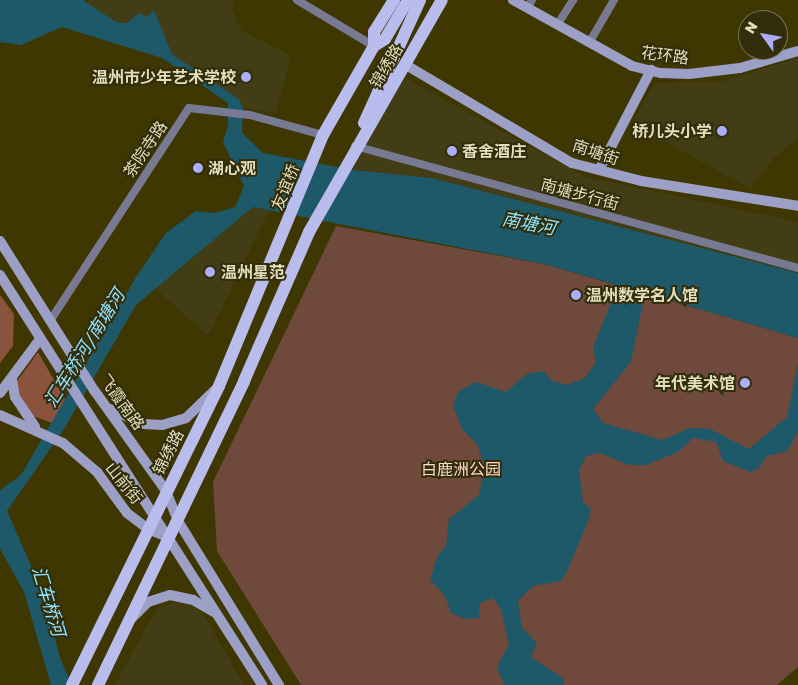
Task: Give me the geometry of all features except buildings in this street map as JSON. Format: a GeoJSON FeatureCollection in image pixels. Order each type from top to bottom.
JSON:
{"type":"FeatureCollection","features":[{"type":"Feature","properties":{"kind":"main road","name":"锦绣路"},"geometry":{"type":"LineString","coordinates":[[374,46],[374,32],[394,0]]}},
{"type":"Feature","properties":{"kind":"main road","name":"锦绣路"},"geometry":{"type":"LineString","coordinates":[[315,156],[323,135],[374,46],[385,38],[408,0]]}},
{"type":"Feature","properties":{"kind":"main road","name":"锦绣路"},"geometry":{"type":"LineString","coordinates":[[355,146],[375,92],[420,0]]}},
{"type":"Feature","properties":{"kind":"main road","name":"锦绣路"},"geometry":{"type":"LineString","coordinates":[[178,521],[244,381],[309,232],[355,146],[406,65],[442,0]]}},
{"type":"Feature","properties":{"kind":"main road","name":"花环路"},"geometry":{"type":"LineString","coordinates":[[513,0],[530,4],[557,25],[632,66],[652,70],[689,74],[731,69],[798,51]]}},
{"type":"Feature","properties":{"kind":"main road","name":"南塘街"},"geometry":{"type":"LineString","coordinates":[[406,65],[572,163],[641,181],[798,206]]}},
{"type":"Feature","properties":{"kind":"main road"},"geometry":{"type":"LineString","coordinates":[[599,170],[652,70]]}},
{"type":"Feature","properties":{"kind":"main road","name":"友谊桥"},"geometry":{"type":"LineString","coordinates":[[286,231],[315,156]]}},
{"type":"Feature","properties":{"kind":"main road","name":"锦绣路"},"geometry":{"type":"LineString","coordinates":[[74,681],[219,386],[286,231]]}},
{"type":"Feature","properties":{"kind":"main road","name":"飞霞南路"},"geometry":{"type":"LineString","coordinates":[[0,241],[94,390],[166,491],[178,521],[280,685]]}},
{"type":"Feature","properties":{"kind":"main road","name":"飞霞南路"},"geometry":{"type":"LineString","coordinates":[[0,275],[40,340],[156,514],[168,537],[262,685]]}},
{"type":"Feature","properties":{"kind":"main road"},"geometry":{"type":"LineString","coordinates":[[0,393],[40,340]]}},
{"type":"Feature","properties":{"kind":"main road","name":"山前街"},"geometry":{"type":"LineString","coordinates":[[12,379],[15,397],[36,428]]}},
{"type":"Feature","properties":{"kind":"main road"},"geometry":{"type":"LineString","coordinates":[[109,409],[142,424],[162,425],[186,418],[219,386]]}},
{"type":"Feature","properties":{"kind":"main road","name":"山前街"},"geometry":{"type":"LineString","coordinates":[[0,415],[36,428],[63,442],[97,472],[120,506],[148,529],[168,537]]}},
{"type":"Feature","properties":{"kind":"main road"},"geometry":{"type":"LineString","coordinates":[[98,685],[168,537],[178,521]]}},
{"type":"Feature","properties":{"kind":"main road"},"geometry":{"type":"LineString","coordinates":[[128,622],[148,602],[170,595],[193,600],[218,616]]}},
{"type":"Feature","properties":{"kind":"street"},"geometry":{"type":"LineString","coordinates":[[297,0],[374,46]]}},
{"type":"Feature","properties":{"kind":"street"},"geometry":{"type":"LineString","coordinates":[[557,25],[573,0]]}},
{"type":"Feature","properties":{"kind":"street"},"geometry":{"type":"LineString","coordinates":[[589,43],[614,0]]}},
{"type":"Feature","properties":{"kind":"street","name":"茶院寺路"},"geometry":{"type":"LineString","coordinates":[[50,321],[189,108],[250,115],[323,135]]}},
{"type":"Feature","properties":{"kind":"street","name":"南塘步行街"},"geometry":{"type":"LineString","coordinates":[[355,146],[798,268]]}},
{"type":"Feature","properties":{"kind":"shaded area","name":"温州市少年艺术学校"},"geometry":{"type":"Polygon","coordinates":[[[89,0],[236,0],[232,9],[242,31],[291,55],[276,113],[243,108],[239,99],[172,54],[154,11],[146,17],[139,13],[127,23],[116,22],[87,4],[89,0]]]}},
{"type":"Feature","properties":{"kind":"shaded area","name":"桥儿头小学"},"geometry":{"type":"Polygon","coordinates":[[[798,58],[798,139],[773,158],[751,189],[632,123],[655,83],[720,82],[798,58]]]}},
{"type":"Feature","properties":{"kind":"shaded area"},"geometry":{"type":"Polygon","coordinates":[[[405,78],[586,177],[798,222],[798,273],[432,178],[353,170],[376,121],[405,78]]]}},
{"type":"Feature","properties":{"kind":"shaded area","name":"温州星范"},"geometry":{"type":"Polygon","coordinates":[[[253,207],[269,211],[208,336],[156,289],[253,207]]]}},
{"type":"Feature","properties":{"kind":"shaded area"},"geometry":{"type":"Polygon","coordinates":[[[0,295],[14,314],[13,346],[0,363],[0,295]]]}},
{"type":"Feature","properties":{"kind":"shaded area"},"geometry":{"type":"Polygon","coordinates":[[[38,352],[66,401],[52,423],[28,414],[15,384],[38,352]]]}},
{"type":"Feature","properties":{"kind":"shaded area"},"geometry":{"type":"Polygon","coordinates":[[[183,601],[202,612],[244,685],[115,685],[157,608],[183,601]]]}},
{"type":"Feature","properties":{"kind":"green space","name":"白鹿洲公园"},"geometry":{"type":"Polygon","coordinates":[[[336,226],[544,264],[798,338],[798,667],[777,685],[301,685],[217,551],[213,482],[336,226]]]}},
{"type":"Feature","properties":{"kind":"water","name":"南塘河"},"geometry":{"type":"Polygon","coordinates":[[[0,0],[83,0],[116,22],[127,23],[139,13],[146,17],[154,10],[172,54],[239,99],[243,108],[242,133],[263,153],[353,170],[432,178],[798,273],[798,338],[645,293],[631,362],[593,409],[603,423],[662,440],[690,428],[710,429],[749,449],[787,417],[798,364],[798,432],[787,451],[767,456],[758,469],[750,472],[723,461],[716,442],[693,438],[678,452],[646,465],[629,465],[600,453],[586,456],[579,470],[583,503],[591,509],[589,519],[568,569],[561,581],[533,586],[518,601],[522,628],[537,643],[531,657],[564,679],[564,685],[504,685],[497,667],[509,644],[501,610],[493,598],[480,603],[479,618],[465,619],[451,613],[445,596],[430,580],[438,555],[446,546],[449,519],[479,495],[485,467],[477,444],[462,429],[453,406],[458,392],[476,382],[506,392],[527,374],[544,371],[552,381],[567,385],[585,378],[596,362],[593,347],[611,303],[614,284],[544,264],[253,207],[136,305],[64,429],[7,511],[46,600],[60,658],[72,685],[51,685],[24,592],[0,549],[0,490],[21,475],[136,277],[166,233],[196,211],[215,213],[235,207],[244,186],[223,142],[228,126],[228,103],[162,58],[62,27],[21,45],[0,42],[0,0]]]}},
{"type":"Feature","properties":{"kind":"place","name":"温州市少年艺术学校"},"geometry":{"type":"Point","coordinates":[246,77]}},
{"type":"Feature","properties":{"kind":"place","name":"桥儿头小学"},"geometry":{"type":"Point","coordinates":[722,131]}},
{"type":"Feature","properties":{"kind":"place","name":"香舍酒庄"},"geometry":{"type":"Point","coordinates":[452,151]}},
{"type":"Feature","properties":{"kind":"place","name":"湖心观"},"geometry":{"type":"Point","coordinates":[198,168]}},
{"type":"Feature","properties":{"kind":"place","name":"温州星范"},"geometry":{"type":"Point","coordinates":[210,272]}},
{"type":"Feature","properties":{"kind":"place","name":"温州数学名人馆"},"geometry":{"type":"Point","coordinates":[576,295]}},
{"type":"Feature","properties":{"kind":"place","name":"年代美术馆"},"geometry":{"type":"Point","coordinates":[745,383]}},
{"type":"Feature","properties":{"kind":"water label","name":"汇车桥河/南塘河"},"geometry":{"type":"Point","coordinates":[84,348]}},
{"type":"Feature","properties":{"kind":"water label","name":"汇车桥河"},"geometry":{"type":"Point","coordinates":[49,601]}}]}
